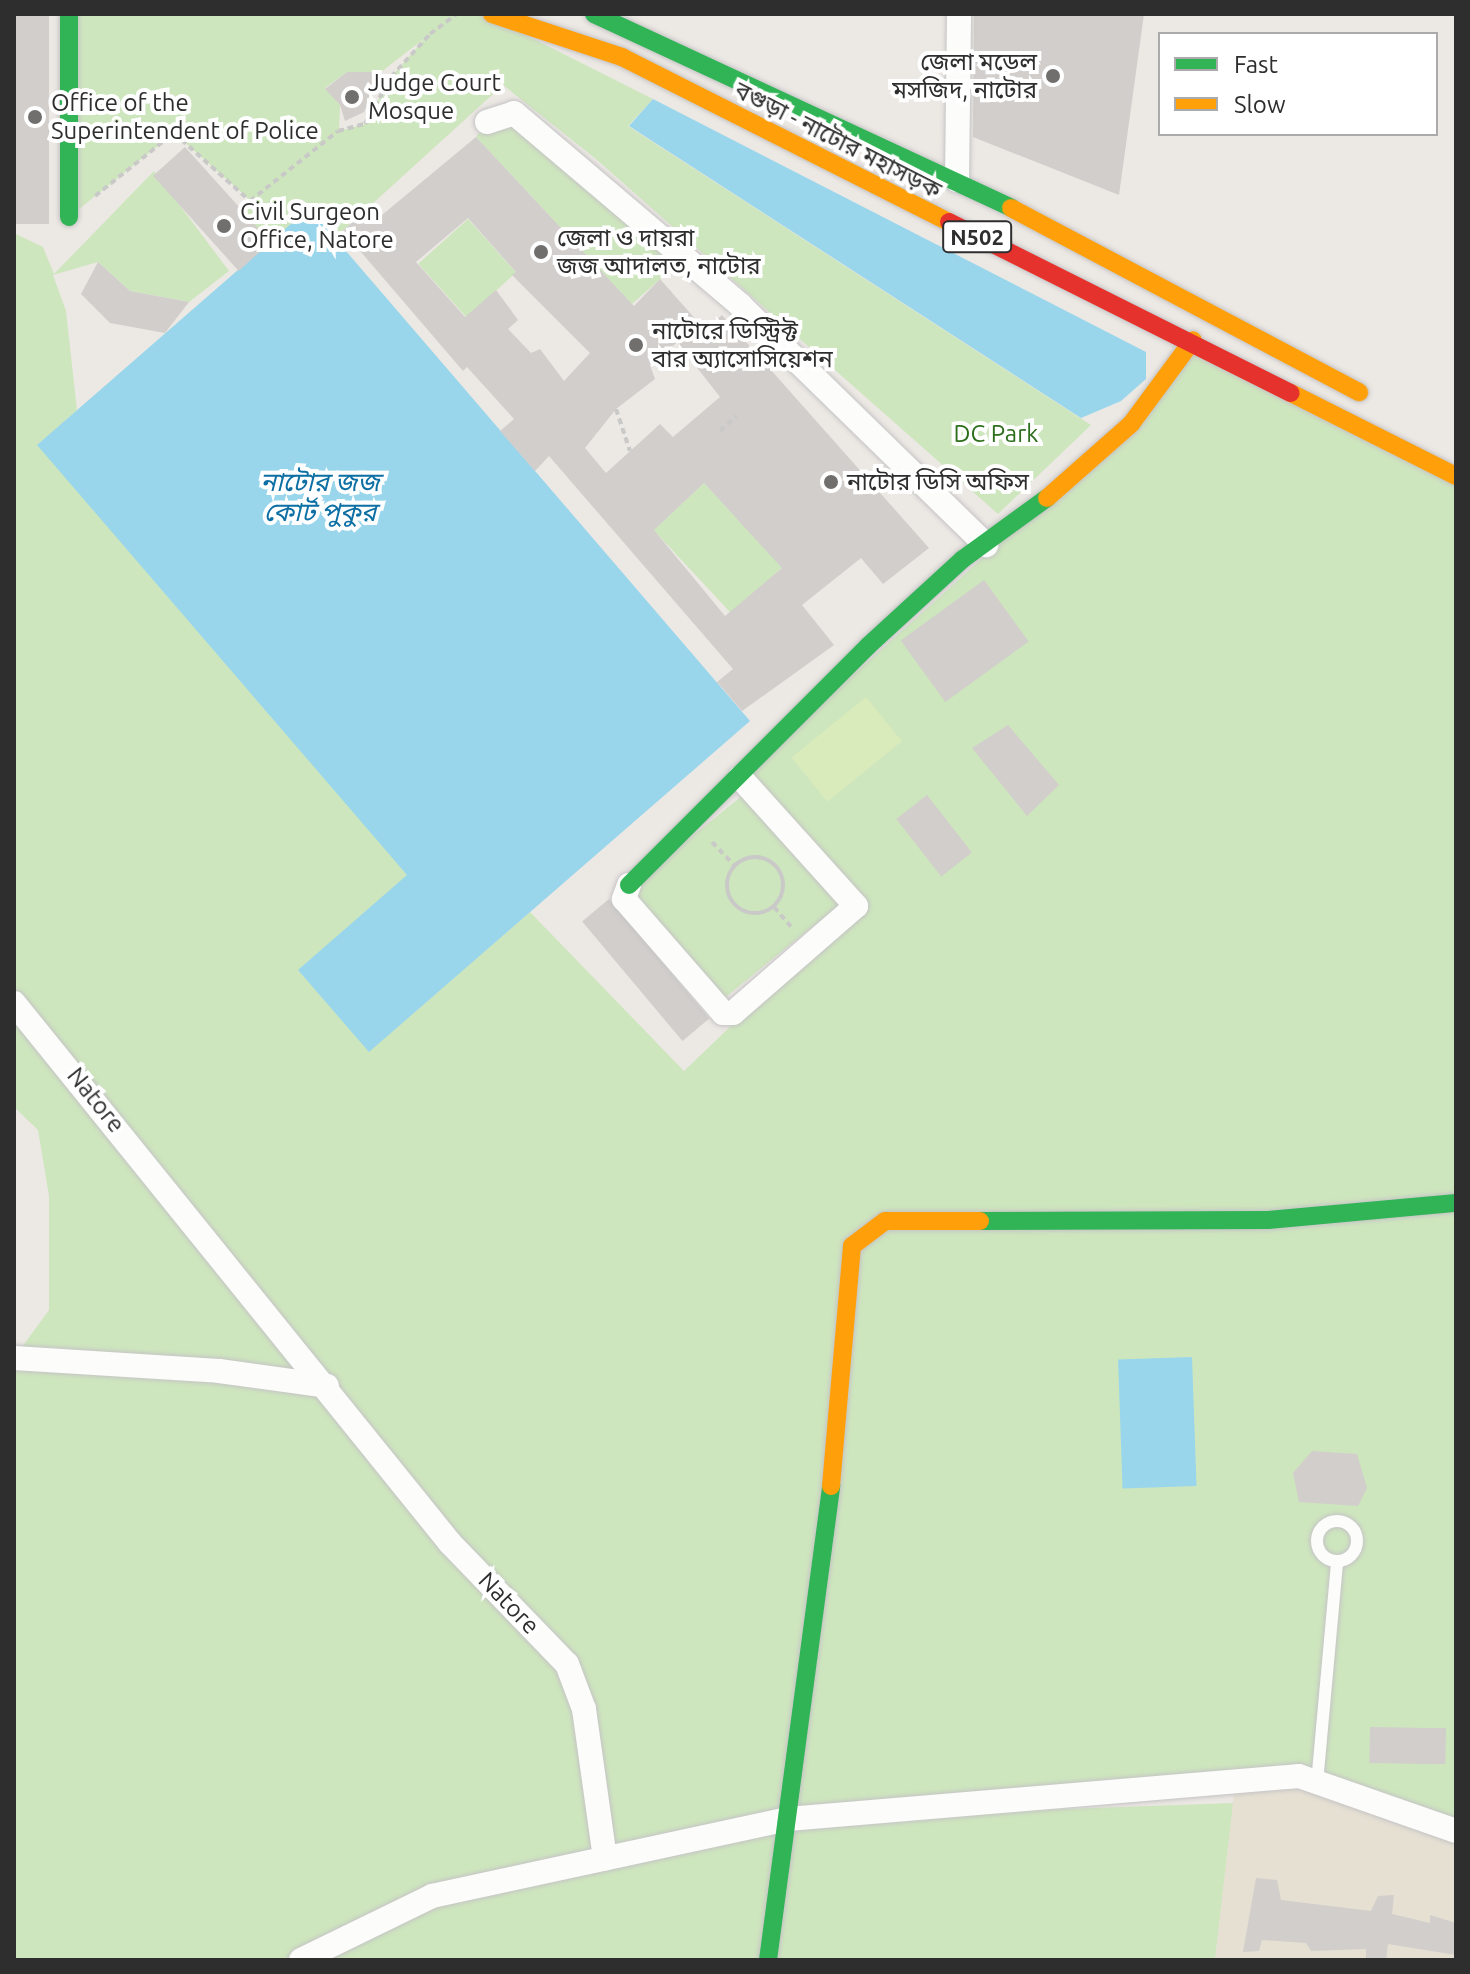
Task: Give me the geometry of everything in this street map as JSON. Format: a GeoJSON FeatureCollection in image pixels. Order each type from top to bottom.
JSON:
{"type":"FeatureCollection","features":[{"type":"Feature","properties":{"kind":"main road"},"geometry":{"type":"LineString","coordinates":[[69,14],[69,217]]}},
{"type":"Feature","properties":{"kind":"main road","name":"বগুড়া - নাটোর মহাসড়ক"},"geometry":{"type":"LineString","coordinates":[[492,14],[622,57],[933,216],[1193,340],[1456,476]]}},
{"type":"Feature","properties":{"kind":"main road","name":"বগুড়া - নাটোর মহাসড়ক"},"geometry":{"type":"LineString","coordinates":[[594,14],[957,180],[1372,399]]}},
{"type":"Feature","properties":{"kind":"main road"},"geometry":{"type":"LineString","coordinates":[[629,885],[869,645],[986,545],[1018,524],[1131,424],[1193,340],[1219,318]]}},
{"type":"Feature","properties":{"kind":"main road"},"geometry":{"type":"LineString","coordinates":[[768,1960],[839,1422],[852,1246],[885,1221],[1268,1220],[1456,1203]]}},
{"type":"Feature","properties":{"kind":"street"},"geometry":{"type":"LineString","coordinates":[[957,180],[959,14]]}},
{"type":"Feature","properties":{"kind":"street"},"geometry":{"type":"LineString","coordinates":[[487,122],[514,113],[740,305],[986,545]]}},
{"type":"Feature","properties":{"kind":"street"},"geometry":{"type":"LineString","coordinates":[[629,885],[624,899],[723,1013],[733,1013],[856,906],[740,777]]}},
{"type":"Feature","properties":{"kind":"street","name":"Natore"},"geometry":{"type":"LineString","coordinates":[[14,1003],[327,1386],[450,1543],[567,1664],[584,1709],[605,1859]]}},
{"type":"Feature","properties":{"kind":"street"},"geometry":{"type":"LineString","coordinates":[[14,1358],[219,1371],[327,1386]]}},
{"type":"Feature","properties":{"kind":"street"},"geometry":{"type":"LineString","coordinates":[[301,1960],[432,1896],[788,1819],[1299,1776],[1456,1831]]}},
{"type":"Feature","properties":{"kind":"lane"},"geometry":{"type":"LineString","coordinates":[[1317,1783],[1337,1562]]}},
{"type":"Feature","properties":{"kind":"path"},"geometry":{"type":"LineString","coordinates":[[69,217],[174,133],[250,201],[338,131],[365,124],[391,77],[430,34],[457,14]]}},
{"type":"Feature","properties":{"kind":"path"},"geometry":{"type":"LineString","coordinates":[[616,409],[630,451]]}},
{"type":"Feature","properties":{"kind":"path"},"geometry":{"type":"LineString","coordinates":[[720,431],[736,416]]}},
{"type":"Feature","properties":{"kind":"path"},"geometry":{"type":"LineString","coordinates":[[694,822],[734,865]]}},
{"type":"Feature","properties":{"kind":"path"},"geometry":{"type":"LineString","coordinates":[[759,857],[776,866],[783,882],[774,907],[756,914],[738,908],[727,892],[734,865],[759,857]]}},
{"type":"Feature","properties":{"kind":"path"},"geometry":{"type":"LineString","coordinates":[[774,907],[809,947]]}},
{"type":"Feature","properties":{"kind":"shaded area"},"geometry":{"type":"Polygon","coordinates":[[[1299,1776],[1456,1839],[1456,1960],[1215,1960],[1235,1782],[1299,1776]]]}},
{"type":"Feature","properties":{"kind":"green space","name":"DC Park"},"geometry":{"type":"Polygon","coordinates":[[[70,14],[484,14],[653,99],[628,126],[1091,425],[998,514],[596,159],[503,85],[337,236],[309,209],[270,243],[240,209],[250,200],[174,133],[69,217],[70,14]],[[425,38],[381,72],[347,72],[325,88],[340,105],[339,131],[365,124],[391,77],[425,38]]]}},
{"type":"Feature","properties":{"kind":"green space"},"geometry":{"type":"Polygon","coordinates":[[[514,113],[684,258],[632,304],[476,137],[487,122],[514,113]]]}},
{"type":"Feature","properties":{"kind":"green space"},"geometry":{"type":"Polygon","coordinates":[[[154,171],[229,271],[189,302],[130,291],[98,262],[53,275],[66,311],[77,410],[38,445],[408,875],[299,970],[369,1051],[530,912],[684,1071],[856,906],[740,777],[1131,424],[1193,340],[1456,476],[1456,1831],[1299,1776],[813,1818],[1233,1803],[1215,1960],[14,1960],[14,1358],[49,1310],[49,1196],[38,1130],[14,1107],[14,233],[43,247],[54,274],[154,171]]]}},
{"type":"Feature","properties":{"kind":"green space"},"geometry":{"type":"Polygon","coordinates":[[[468,219],[516,273],[466,317],[418,264],[468,219]]]}},
{"type":"Feature","properties":{"kind":"green space"},"geometry":{"type":"Polygon","coordinates":[[[704,483],[782,567],[732,614],[654,530],[704,483]]]}},
{"type":"Feature","properties":{"kind":"green space"},"geometry":{"type":"Polygon","coordinates":[[[866,697],[902,741],[827,802],[791,757],[866,697]]]}},
{"type":"Feature","properties":{"kind":"green space"},"geometry":{"type":"Polygon","coordinates":[[[748,791],[840,904],[717,1004],[625,890],[748,791]]]}},
{"type":"Feature","properties":{"kind":"water"},"geometry":{"type":"Polygon","coordinates":[[[653,99],[1146,352],[1146,379],[1121,401],[1081,418],[629,126],[653,99]]]}},
{"type":"Feature","properties":{"kind":"water","name":"নাটোর জজ কোর্ট পুকুর"},"geometry":{"type":"Polygon","coordinates":[[[309,208],[750,721],[369,1052],[298,970],[407,875],[37,445],[309,208]]]}},
{"type":"Feature","properties":{"kind":"water"},"geometry":{"type":"Polygon","coordinates":[[[1192,1357],[1197,1486],[1123,1489],[1118,1360],[1192,1357]]]}},
{"type":"Feature","properties":{"kind":"building","name":"Office of the Superintendent of Police"},"geometry":{"type":"Polygon","coordinates":[[[14,14],[49,14],[49,224],[14,224],[14,14]]]}},
{"type":"Feature","properties":{"kind":"building","name":"জেলা মডেল মসজিদ, নাটোর"},"geometry":{"type":"Polygon","coordinates":[[[974,14],[1144,14],[1119,195],[973,137],[974,14]]]}},
{"type":"Feature","properties":{"kind":"building","name":"Judge Court Mosque"},"geometry":{"type":"Polygon","coordinates":[[[347,72],[381,72],[364,112],[345,121],[340,105],[325,89],[347,72]]]}},
{"type":"Feature","properties":{"kind":"building"},"geometry":{"type":"Polygon","coordinates":[[[476,137],[634,306],[660,279],[705,330],[722,315],[929,548],[883,584],[861,558],[802,605],[834,645],[742,711],[717,682],[733,669],[549,456],[535,471],[500,431],[514,419],[467,367],[463,371],[343,231],[366,209],[376,220],[476,137]],[[468,218],[416,262],[465,317],[496,290],[518,320],[508,329],[531,353],[540,349],[564,381],[590,353],[512,275],[516,272],[468,218]],[[677,342],[651,368],[655,379],[616,409],[585,448],[606,473],[660,424],[673,437],[720,397],[677,342]],[[704,483],[654,530],[725,616],[782,568],[704,483]]]}},
{"type":"Feature","properties":{"kind":"building","name":"Civil Surgeon Office, Natore"},"geometry":{"type":"Polygon","coordinates":[[[185,147],[271,242],[239,271],[153,176],[185,147]]]}},
{"type":"Feature","properties":{"kind":"building"},"geometry":{"type":"Polygon","coordinates":[[[98,262],[130,291],[189,302],[165,333],[110,323],[81,294],[98,262]]]}},
{"type":"Feature","properties":{"kind":"building"},"geometry":{"type":"Polygon","coordinates":[[[984,580],[1029,641],[945,702],[901,641],[984,580]]]}},
{"type":"Feature","properties":{"kind":"building"},"geometry":{"type":"Polygon","coordinates":[[[1008,725],[1059,785],[1027,816],[972,748],[1008,725]]]}},
{"type":"Feature","properties":{"kind":"building"},"geometry":{"type":"Polygon","coordinates":[[[927,795],[972,853],[941,877],[896,819],[927,795]]]}},
{"type":"Feature","properties":{"kind":"building"},"geometry":{"type":"Polygon","coordinates":[[[609,899],[709,1019],[682,1041],[582,921],[609,899]]]}},
{"type":"Feature","properties":{"kind":"building"},"geometry":{"type":"Polygon","coordinates":[[[1312,1451],[1357,1454],[1367,1488],[1358,1506],[1299,1502],[1293,1473],[1312,1451]]]}},
{"type":"Feature","properties":{"kind":"building"},"geometry":{"type":"Polygon","coordinates":[[[1370,1727],[1446,1728],[1445,1764],[1369,1763],[1370,1727]]]}},
{"type":"Feature","properties":{"kind":"building"},"geometry":{"type":"Polygon","coordinates":[[[1256,1878],[1277,1880],[1281,1900],[1371,1911],[1378,1896],[1394,1895],[1392,1914],[1430,1923],[1430,1915],[1456,1923],[1456,1955],[1388,1944],[1386,1960],[1366,1960],[1366,1949],[1311,1951],[1306,1943],[1262,1940],[1259,1951],[1243,1952],[1256,1878]]]}},
{"type":"Feature","properties":{"kind":"traffic: fast"},"geometry":{"type":"LineString","coordinates":[[69,14],[69,217]]}},
{"type":"Feature","properties":{"kind":"traffic: fast"},"geometry":{"type":"LineString","coordinates":[[594,14],[1011,208]]}},
{"type":"Feature","properties":{"kind":"traffic: fast"},"geometry":{"type":"LineString","coordinates":[[629,885],[869,645],[963,559],[1047,498]]}},
{"type":"Feature","properties":{"kind":"traffic: fast"},"geometry":{"type":"LineString","coordinates":[[980,1221],[1268,1220],[1456,1203]]}},
{"type":"Feature","properties":{"kind":"traffic: fast"},"geometry":{"type":"LineString","coordinates":[[768,1960],[831,1486]]}},
{"type":"Feature","properties":{"kind":"traffic: slow"},"geometry":{"type":"LineString","coordinates":[[492,14],[622,57],[949,222]]}},
{"type":"Feature","properties":{"kind":"traffic: slow"},"geometry":{"type":"LineString","coordinates":[[1011,208],[1359,392]]}},
{"type":"Feature","properties":{"kind":"traffic: slow"},"geometry":{"type":"LineString","coordinates":[[1047,498],[1131,424],[1193,340]]}},
{"type":"Feature","properties":{"kind":"traffic: slow"},"geometry":{"type":"LineString","coordinates":[[1291,393],[1456,476]]}},
{"type":"Feature","properties":{"kind":"traffic: slow"},"geometry":{"type":"LineString","coordinates":[[831,1486],[852,1246],[885,1221],[980,1221]]}},
{"type":"Feature","properties":{"kind":"traffic: jam"},"geometry":{"type":"LineString","coordinates":[[949,222],[1291,393]]}},
{"type":"Feature","properties":{"kind":"place","name":"জেলা মডেল মসজিদ, নাটোর"},"geometry":{"type":"Point","coordinates":[1053,76]}},
{"type":"Feature","properties":{"kind":"place","name":"Judge Court Mosque"},"geometry":{"type":"Point","coordinates":[352,97]}},
{"type":"Feature","properties":{"kind":"place","name":"Office of the Superintendent of Police"},"geometry":{"type":"Point","coordinates":[35,117]}},
{"type":"Feature","properties":{"kind":"place","name":"Civil Surgeon Office, Natore"},"geometry":{"type":"Point","coordinates":[224,226]}},
{"type":"Feature","properties":{"kind":"place","name":"জেলা ও দায়রা জজ আদালত, নাটোর"},"geometry":{"type":"Point","coordinates":[541,252]}},
{"type":"Feature","properties":{"kind":"place","name":"নাটোরে ডিস্ট্রিক্ট বার অ্যাসোসিয়েশন"},"geometry":{"type":"Point","coordinates":[636,345]}},
{"type":"Feature","properties":{"kind":"place","name":"নাটোর ডিসি অফিস"},"geometry":{"type":"Point","coordinates":[831,482]}}]}
